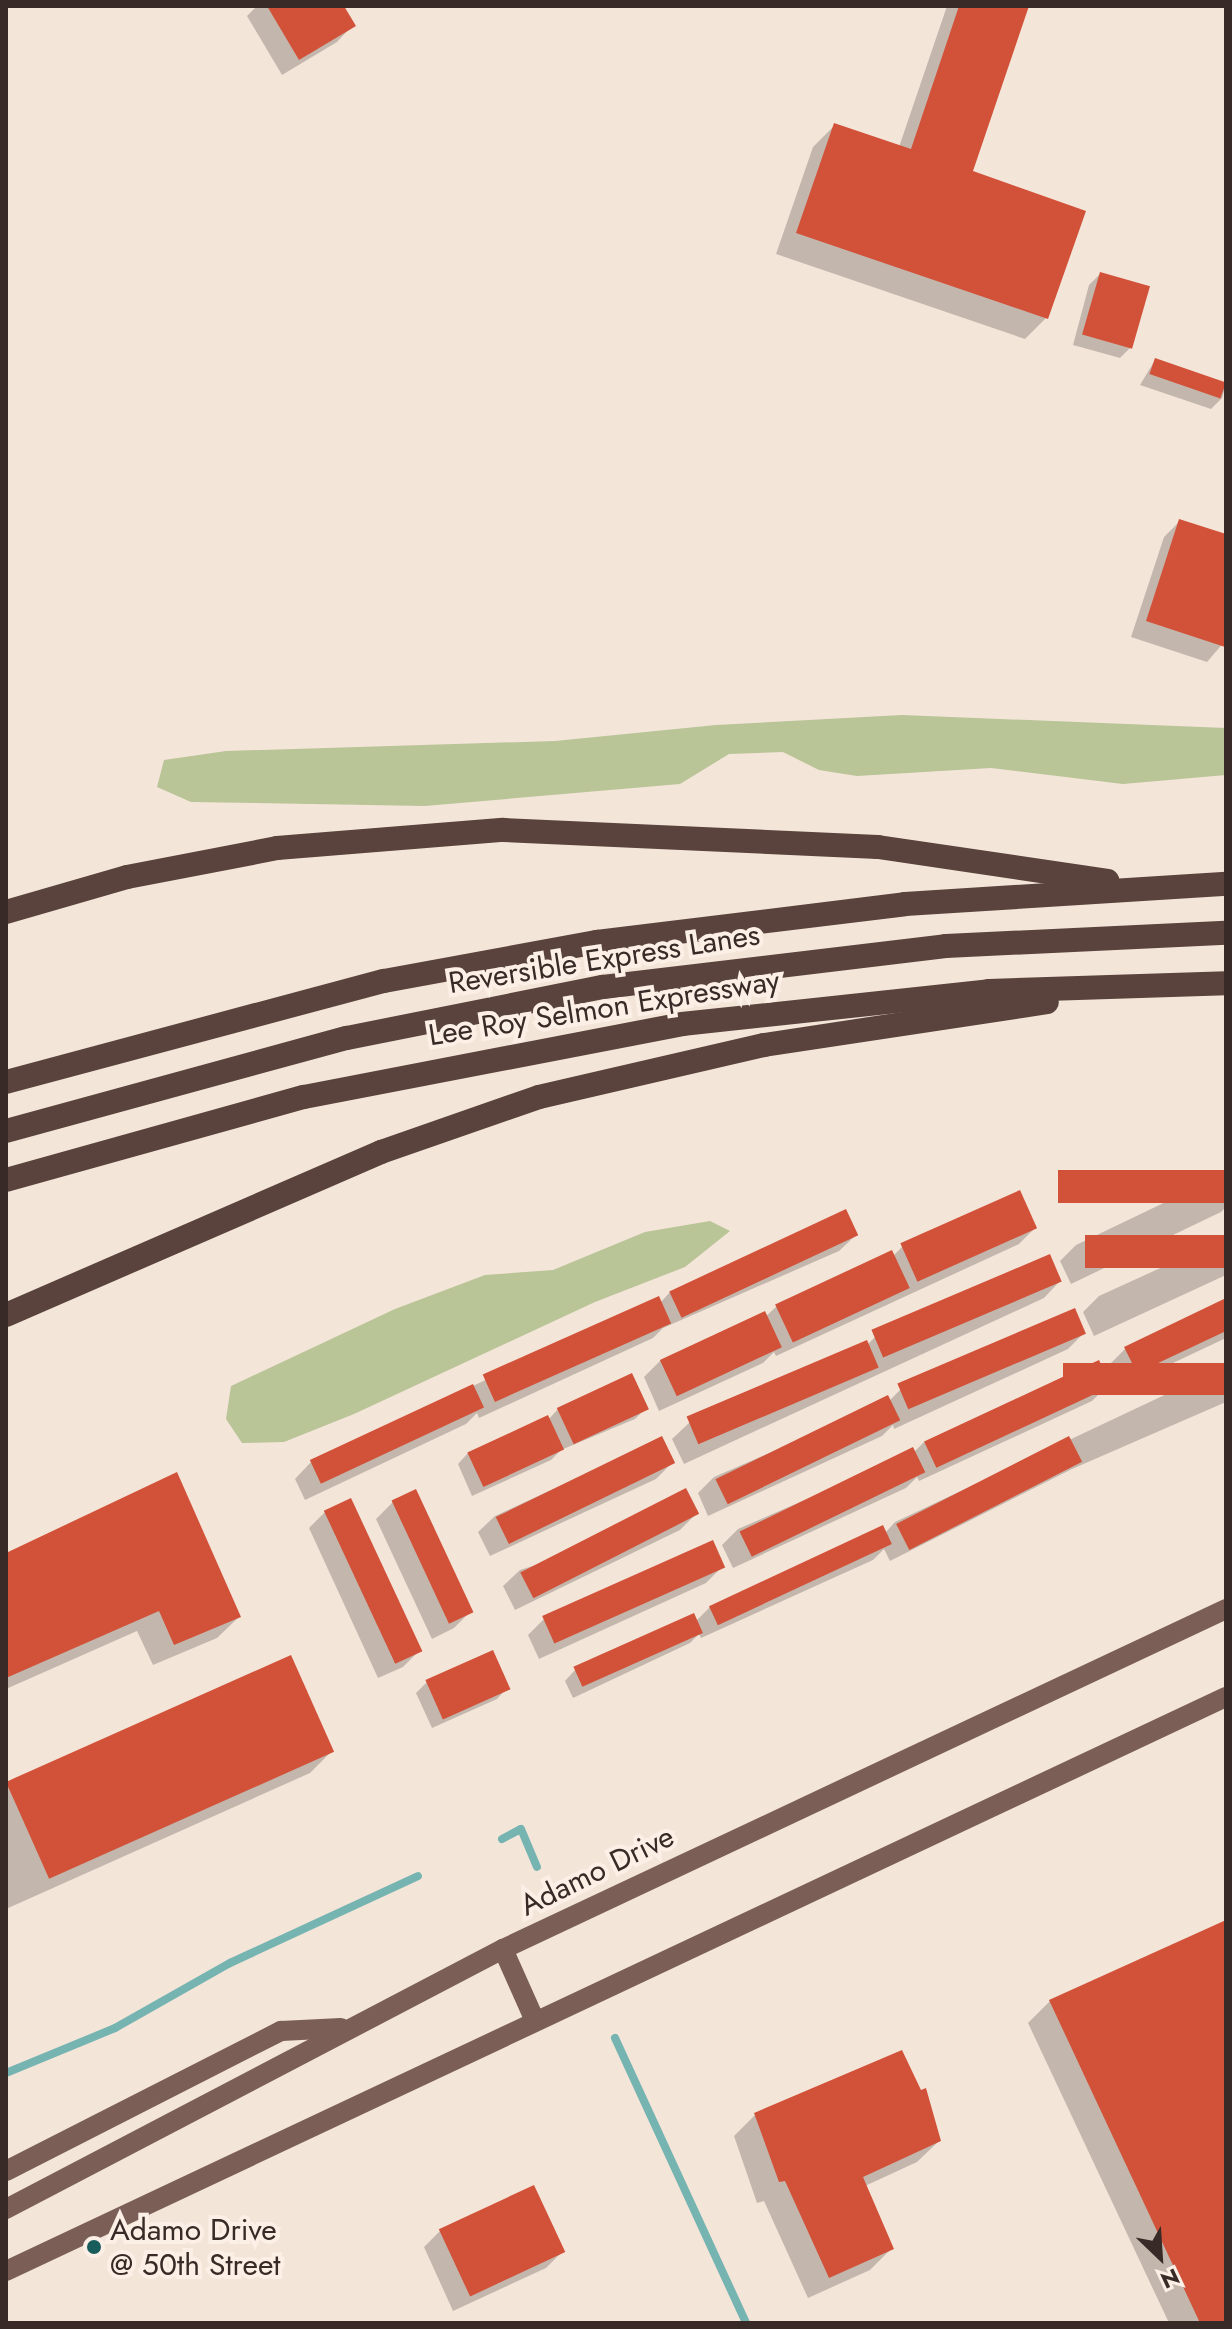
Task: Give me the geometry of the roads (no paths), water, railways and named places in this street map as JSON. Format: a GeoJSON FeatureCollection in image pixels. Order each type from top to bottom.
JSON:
{"type":"FeatureCollection","features":[{"type":"Feature","properties":{"kind":"highway"},"geometry":{"type":"LineString","coordinates":[[6,912],[127,877],[277,848],[503,830],[878,847],[1149,887]]}},
{"type":"Feature","properties":{"kind":"highway","name":"Lee Roy Selmon Expressway"},"geometry":{"type":"LineString","coordinates":[[6,1082],[267,1009],[542,951],[905,904],[1226,884]]}},
{"type":"Feature","properties":{"kind":"highway","name":"Reversible Express Lanes"},"geometry":{"type":"LineString","coordinates":[[6,1131],[347,1038],[603,987],[946,946],[1226,933]]}},
{"type":"Feature","properties":{"kind":"highway","name":"Lee Roy Selmon Expressway"},"geometry":{"type":"LineString","coordinates":[[6,1180],[304,1097],[595,1038],[911,997],[1168,983],[1226,983]]}},
{"type":"Feature","properties":{"kind":"highway"},"geometry":{"type":"LineString","coordinates":[[6,1315],[381,1152],[539,1097],[764,1045],[1168,983]]}},
{"type":"Feature","properties":{"kind":"main road","name":"Adamo Drive"},"geometry":{"type":"LineString","coordinates":[[6,2209],[503,1949],[1226,1609]]}},
{"type":"Feature","properties":{"kind":"main road"},"geometry":{"type":"LineString","coordinates":[[6,2271],[1226,1697]]}},
{"type":"Feature","properties":{"kind":"main road"},"geometry":{"type":"LineString","coordinates":[[503,1949],[535,2021]]}},
{"type":"Feature","properties":{"kind":"main road"},"geometry":{"type":"LineString","coordinates":[[6,2171],[281,2031],[349,2027]]}},
{"type":"Feature","properties":{"kind":"waterway"},"geometry":{"type":"LineString","coordinates":[[502,1839],[521,1829],[537,1867]]}},
{"type":"Feature","properties":{"kind":"waterway"},"geometry":{"type":"LineString","coordinates":[[6,2073],[115,2028],[230,1963],[418,1876]]}},
{"type":"Feature","properties":{"kind":"waterway"},"geometry":{"type":"LineString","coordinates":[[615,2038],[746,2323]]}},
{"type":"Feature","properties":{"kind":"place","name":"Adamo Drive @ 50th Street"},"geometry":{"type":"Point","coordinates":[94,2247]}}]}
